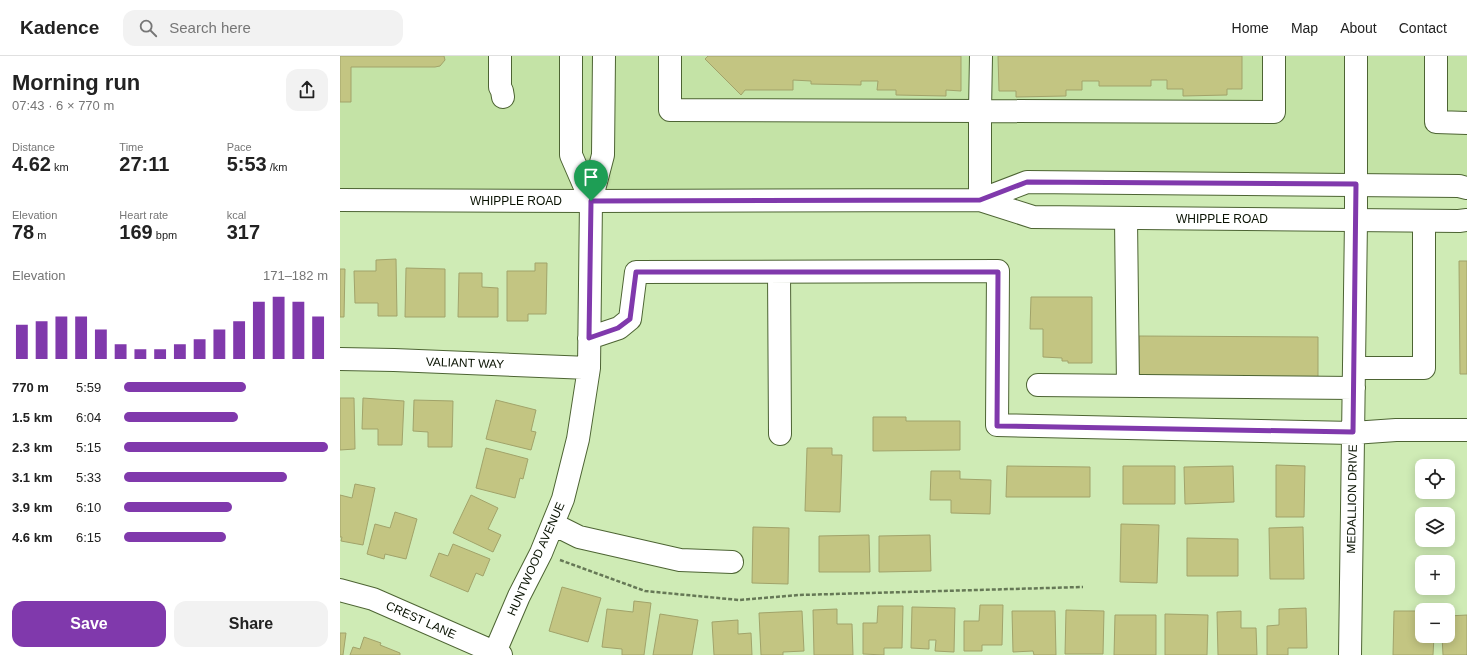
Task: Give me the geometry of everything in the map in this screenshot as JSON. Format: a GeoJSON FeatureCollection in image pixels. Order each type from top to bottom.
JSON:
{"type":"FeatureCollection","features":[{"type":"Feature","properties":{"kind":"street"},"geometry":{"type":"LineString","coordinates":[[500,56],[500,86],[503,97]]}},
{"type":"Feature","properties":{"kind":"street","name":"HUNTWOOD AVENUE"},"geometry":{"type":"LineString","coordinates":[[571,56],[571,155],[591,201]]}},
{"type":"Feature","properties":{"kind":"street","name":"HUNTWOOD AVENUE"},"geometry":{"type":"LineString","coordinates":[[498,654],[519,596],[541,553],[563,499],[578,439],[589,368],[591,201],[603,155],[604,56]]}},
{"type":"Feature","properties":{"kind":"street"},"geometry":{"type":"LineString","coordinates":[[670,56],[670,110],[1274,112],[1274,56]]}},
{"type":"Feature","properties":{"kind":"street"},"geometry":{"type":"LineString","coordinates":[[980,200],[981,56]]}},
{"type":"Feature","properties":{"kind":"street","name":"MEDALLION DRIVE"},"geometry":{"type":"LineString","coordinates":[[1350,655],[1356,220],[1356,56]]}},
{"type":"Feature","properties":{"kind":"street"},"geometry":{"type":"LineString","coordinates":[[1436,56],[1436,122],[1467,123]]}},
{"type":"Feature","properties":{"kind":"street","name":"WHIPPLE ROAD"},"geometry":{"type":"LineString","coordinates":[[980,200],[1027,182],[1356,184],[1459,186],[1467,188]]}},
{"type":"Feature","properties":{"kind":"street","name":"WHIPPLE ROAD"},"geometry":{"type":"LineString","coordinates":[[340,200],[980,200],[1033,217],[1459,222],[1467,220]]}},
{"type":"Feature","properties":{"kind":"street"},"geometry":{"type":"LineString","coordinates":[[1126,219],[1128,386]]}},
{"type":"Feature","properties":{"kind":"street"},"geometry":{"type":"LineString","coordinates":[[1038,385],[1128,386],[1354,378],[1424,368],[1424,221]]}},
{"type":"Feature","properties":{"kind":"street"},"geometry":{"type":"LineString","coordinates":[[589,338],[618,328],[630,319],[636,272],[998,272],[997,426],[1353,432],[1396,430],[1467,430]]}},
{"type":"Feature","properties":{"kind":"street"},"geometry":{"type":"LineString","coordinates":[[779,272],[780,434]]}},
{"type":"Feature","properties":{"kind":"street","name":"VALIANT WAY"},"geometry":{"type":"LineString","coordinates":[[340,359],[589,368]]}},
{"type":"Feature","properties":{"kind":"street"},"geometry":{"type":"LineString","coordinates":[[553,524],[579,538],[680,560],[732,562]]}},
{"type":"Feature","properties":{"kind":"street","name":"CREST LANE"},"geometry":{"type":"LineString","coordinates":[[340,590],[373,599],[498,654]]}},
{"type":"Feature","properties":{"kind":"path"},"geometry":{"type":"LineString","coordinates":[[541,553],[645,591],[739,600],[799,595],[1084,587]]}},
{"type":"Feature","properties":{"kind":"shaded area"},"geometry":{"type":"Polygon","coordinates":[[[340,56],[1467,56],[1467,188],[1027,182],[980,200],[340,200],[340,56]]]}},
{"type":"Feature","properties":{"kind":"building"},"geometry":{"type":"Polygon","coordinates":[[[340,56],[444,56],[445,60],[440,66],[435,67],[351,67],[351,102],[340,102],[340,56]]]}},
{"type":"Feature","properties":{"kind":"building"},"geometry":{"type":"Polygon","coordinates":[[[708,56],[961,56],[961,91],[946,90],[946,96],[896,95],[896,90],[877,90],[878,81],[861,81],[861,85],[811,84],[811,81],[793,80],[793,90],[745,90],[741,95],[705,59],[708,56]]]}},
{"type":"Feature","properties":{"kind":"building"},"geometry":{"type":"Polygon","coordinates":[[[998,56],[1242,56],[1242,89],[1227,89],[1227,95],[1183,96],[1183,89],[1167,89],[1167,80],[1151,80],[1151,86],[1099,86],[1099,81],[1082,81],[1082,90],[1066,90],[1066,96],[1016,97],[1016,91],[999,91],[998,56]]]}},
{"type":"Feature","properties":{"kind":"building"},"geometry":{"type":"Polygon","coordinates":[[[396,259],[397,316],[378,316],[378,303],[355,303],[354,271],[376,271],[376,260],[396,259]]]}},
{"type":"Feature","properties":{"kind":"building"},"geometry":{"type":"Polygon","coordinates":[[[1459,261],[1467,261],[1467,374],[1460,374],[1459,261]]]}},
{"type":"Feature","properties":{"kind":"building"},"geometry":{"type":"Polygon","coordinates":[[[535,263],[547,263],[546,314],[528,314],[528,321],[507,321],[507,271],[535,271],[535,263]]]}},
{"type":"Feature","properties":{"kind":"building"},"geometry":{"type":"Polygon","coordinates":[[[406,268],[445,269],[445,317],[405,317],[406,268]]]}},
{"type":"Feature","properties":{"kind":"building"},"geometry":{"type":"Polygon","coordinates":[[[340,269],[345,269],[344,317],[340,317],[340,269]]]}},
{"type":"Feature","properties":{"kind":"building"},"geometry":{"type":"Polygon","coordinates":[[[459,273],[482,273],[482,287],[498,288],[498,317],[458,317],[459,273]]]}},
{"type":"Feature","properties":{"kind":"building"},"geometry":{"type":"Polygon","coordinates":[[[1031,297],[1092,297],[1092,363],[1068,363],[1068,361],[1062,361],[1062,358],[1043,357],[1043,329],[1030,329],[1031,297]]]}},
{"type":"Feature","properties":{"kind":"building"},"geometry":{"type":"Polygon","coordinates":[[[1139,336],[1318,337],[1318,380],[1139,379],[1139,336]]]}},
{"type":"Feature","properties":{"kind":"building"},"geometry":{"type":"Polygon","coordinates":[[[340,398],[354,398],[355,449],[340,450],[340,398]]]}},
{"type":"Feature","properties":{"kind":"building"},"geometry":{"type":"Polygon","coordinates":[[[363,398],[404,401],[402,445],[378,445],[378,429],[362,429],[363,398]]]}},
{"type":"Feature","properties":{"kind":"building"},"geometry":{"type":"Polygon","coordinates":[[[414,400],[453,401],[452,447],[428,447],[428,432],[413,431],[414,400]]]}},
{"type":"Feature","properties":{"kind":"building"},"geometry":{"type":"Polygon","coordinates":[[[496,400],[536,410],[531,431],[536,432],[531,450],[486,439],[496,400]]]}},
{"type":"Feature","properties":{"kind":"building"},"geometry":{"type":"Polygon","coordinates":[[[873,417],[906,417],[906,421],[960,421],[960,450],[873,451],[873,417]]]}},
{"type":"Feature","properties":{"kind":"building"},"geometry":{"type":"Polygon","coordinates":[[[486,448],[528,459],[523,479],[520,478],[515,498],[476,488],[486,448]]]}},
{"type":"Feature","properties":{"kind":"building"},"geometry":{"type":"Polygon","coordinates":[[[807,448],[832,448],[832,455],[842,455],[840,512],[805,511],[807,448]]]}},
{"type":"Feature","properties":{"kind":"building"},"geometry":{"type":"Polygon","coordinates":[[[1276,465],[1305,466],[1304,517],[1276,517],[1276,465]]]}},
{"type":"Feature","properties":{"kind":"building"},"geometry":{"type":"Polygon","coordinates":[[[1007,466],[1090,467],[1090,497],[1006,497],[1007,466]]]}},
{"type":"Feature","properties":{"kind":"building"},"geometry":{"type":"Polygon","coordinates":[[[1123,466],[1175,466],[1175,504],[1123,504],[1123,466]]]}},
{"type":"Feature","properties":{"kind":"building"},"geometry":{"type":"Polygon","coordinates":[[[1233,466],[1234,502],[1185,504],[1184,467],[1233,466]]]}},
{"type":"Feature","properties":{"kind":"building"},"geometry":{"type":"Polygon","coordinates":[[[931,471],[960,471],[960,479],[991,480],[990,514],[951,513],[951,500],[930,500],[931,471]]]}},
{"type":"Feature","properties":{"kind":"building"},"geometry":{"type":"Polygon","coordinates":[[[355,484],[375,488],[363,545],[341,541],[342,537],[340,537],[340,495],[352,498],[355,484]]]}},
{"type":"Feature","properties":{"kind":"building"},"geometry":{"type":"Polygon","coordinates":[[[471,495],[498,508],[488,529],[501,535],[493,552],[453,533],[471,495]]]}},
{"type":"Feature","properties":{"kind":"building"},"geometry":{"type":"Polygon","coordinates":[[[395,512],[417,519],[406,559],[385,554],[384,559],[367,554],[375,524],[390,528],[395,512]]]}},
{"type":"Feature","properties":{"kind":"building"},"geometry":{"type":"Polygon","coordinates":[[[1121,524],[1159,525],[1157,583],[1120,582],[1121,524]]]}},
{"type":"Feature","properties":{"kind":"building"},"geometry":{"type":"Polygon","coordinates":[[[753,527],[789,528],[788,584],[752,583],[753,527]]]}},
{"type":"Feature","properties":{"kind":"building"},"geometry":{"type":"Polygon","coordinates":[[[1303,527],[1304,579],[1270,579],[1269,528],[1303,527]]]}},
{"type":"Feature","properties":{"kind":"building"},"geometry":{"type":"Polygon","coordinates":[[[869,535],[870,572],[819,572],[819,536],[869,535]]]}},
{"type":"Feature","properties":{"kind":"building"},"geometry":{"type":"Polygon","coordinates":[[[930,535],[931,571],[879,572],[879,536],[930,535]]]}},
{"type":"Feature","properties":{"kind":"building"},"geometry":{"type":"Polygon","coordinates":[[[1187,538],[1238,539],[1238,576],[1187,576],[1187,538]]]}},
{"type":"Feature","properties":{"kind":"building"},"geometry":{"type":"Polygon","coordinates":[[[453,544],[490,559],[483,576],[476,573],[468,592],[430,576],[439,553],[448,556],[453,544]]]}},
{"type":"Feature","properties":{"kind":"building"},"geometry":{"type":"Polygon","coordinates":[[[562,587],[601,598],[588,642],[549,631],[562,587]]]}},
{"type":"Feature","properties":{"kind":"building"},"geometry":{"type":"Polygon","coordinates":[[[634,601],[651,603],[644,655],[622,655],[622,649],[602,647],[607,609],[633,612],[634,601]]]}},
{"type":"Feature","properties":{"kind":"building"},"geometry":{"type":"Polygon","coordinates":[[[980,605],[1003,605],[1002,645],[982,645],[982,651],[964,651],[964,621],[979,621],[980,605]]]}},
{"type":"Feature","properties":{"kind":"building"},"geometry":{"type":"Polygon","coordinates":[[[878,606],[903,606],[902,648],[884,648],[884,655],[863,654],[863,623],[877,623],[878,606]]]}},
{"type":"Feature","properties":{"kind":"building"},"geometry":{"type":"Polygon","coordinates":[[[912,607],[955,608],[954,652],[935,651],[936,640],[929,640],[929,649],[911,648],[912,607]]]}},
{"type":"Feature","properties":{"kind":"building"},"geometry":{"type":"Polygon","coordinates":[[[1306,608],[1307,648],[1288,648],[1288,655],[1267,655],[1267,626],[1279,625],[1279,609],[1306,608]]]}},
{"type":"Feature","properties":{"kind":"building"},"geometry":{"type":"Polygon","coordinates":[[[837,609],[837,624],[852,624],[853,655],[814,655],[813,610],[837,609]]]}},
{"type":"Feature","properties":{"kind":"building"},"geometry":{"type":"Polygon","coordinates":[[[1066,610],[1104,611],[1103,654],[1065,654],[1066,610]]]}},
{"type":"Feature","properties":{"kind":"building"},"geometry":{"type":"Polygon","coordinates":[[[802,611],[804,651],[783,652],[783,655],[761,655],[759,613],[802,611]]]}},
{"type":"Feature","properties":{"kind":"building"},"geometry":{"type":"Polygon","coordinates":[[[1012,611],[1055,611],[1056,655],[1034,655],[1033,651],[1013,652],[1012,611]]]}},
{"type":"Feature","properties":{"kind":"building"},"geometry":{"type":"Polygon","coordinates":[[[1241,611],[1241,628],[1256,628],[1257,655],[1218,655],[1217,612],[1241,611]]]}},
{"type":"Feature","properties":{"kind":"building"},"geometry":{"type":"Polygon","coordinates":[[[1394,611],[1415,611],[1415,643],[1434,643],[1433,655],[1393,655],[1394,611]]]}},
{"type":"Feature","properties":{"kind":"building"},"geometry":{"type":"Polygon","coordinates":[[[660,614],[698,620],[692,655],[653,655],[660,614]]]}},
{"type":"Feature","properties":{"kind":"building"},"geometry":{"type":"Polygon","coordinates":[[[1165,614],[1208,615],[1207,655],[1165,655],[1165,614]]]}},
{"type":"Feature","properties":{"kind":"building"},"geometry":{"type":"Polygon","coordinates":[[[1115,615],[1156,615],[1156,655],[1114,655],[1115,615]]]}},
{"type":"Feature","properties":{"kind":"building"},"geometry":{"type":"Polygon","coordinates":[[[1467,615],[1467,654],[1443,655],[1442,643],[1455,643],[1455,616],[1467,615]]]}},
{"type":"Feature","properties":{"kind":"building"},"geometry":{"type":"Polygon","coordinates":[[[738,620],[738,634],[751,633],[752,655],[714,655],[712,622],[738,620]]]}},
{"type":"Feature","properties":{"kind":"building"},"geometry":{"type":"Polygon","coordinates":[[[340,633],[346,633],[343,655],[340,655],[340,633]]]}},
{"type":"Feature","properties":{"kind":"building"},"geometry":{"type":"Polygon","coordinates":[[[364,637],[381,643],[380,645],[400,653],[400,655],[350,655],[353,647],[360,649],[364,637]]]}},
{"type":"Feature","properties":{"kind":"route"},"geometry":{"type":"LineString","coordinates":[[1027,182],[1356,184],[1353,432],[997,426],[998,272],[636,272],[630,319],[618,328],[589,338],[591,201],[980,200],[1027,182]]}}]}
